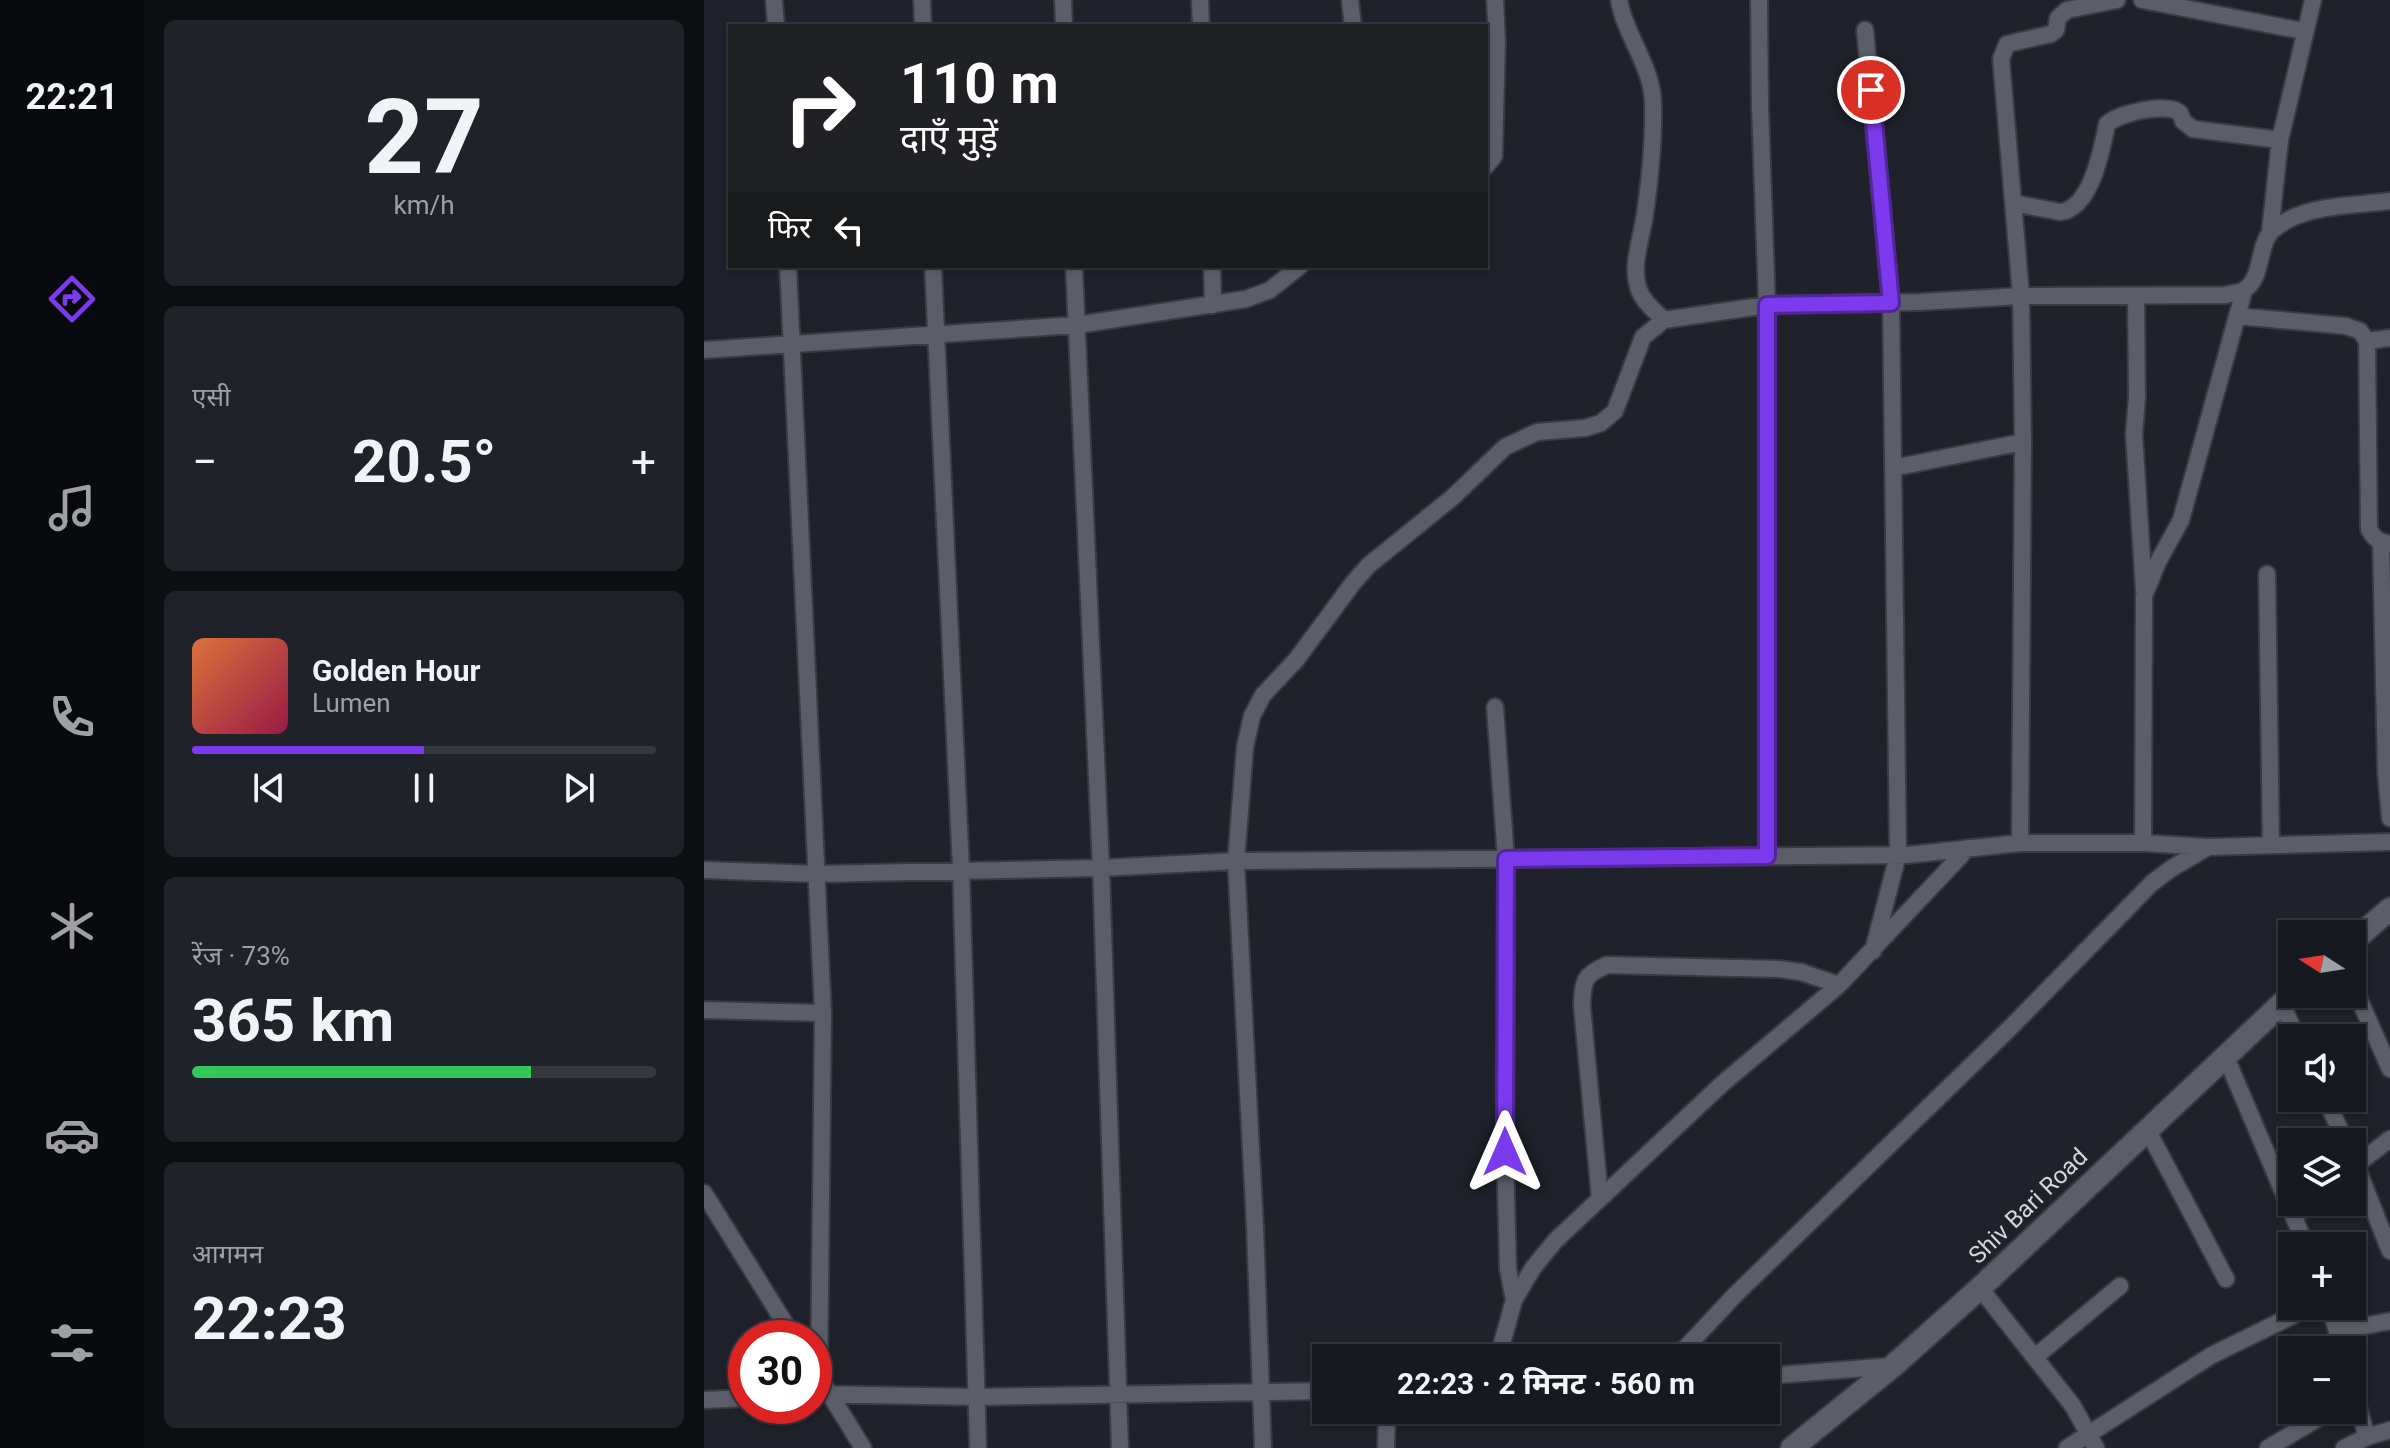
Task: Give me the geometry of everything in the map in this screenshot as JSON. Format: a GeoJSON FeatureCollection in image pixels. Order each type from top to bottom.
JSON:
{"type":"FeatureCollection","features":[{"type":"Feature","properties":{"kind":"street"},"geometry":{"type":"LineString","coordinates":[[774,0],[776,24]]}},
{"type":"Feature","properties":{"kind":"street"},"geometry":{"type":"LineString","coordinates":[[922,0],[923,24]]}},
{"type":"Feature","properties":{"kind":"street"},"geometry":{"type":"LineString","coordinates":[[1063,0],[1064,24]]}},
{"type":"Feature","properties":{"kind":"street"},"geometry":{"type":"LineString","coordinates":[[1200,0],[1201,24]]}},
{"type":"Feature","properties":{"kind":"street"},"geometry":{"type":"LineString","coordinates":[[1350,0],[1353,24]]}},
{"type":"Feature","properties":{"kind":"street"},"geometry":{"type":"LineString","coordinates":[[1488,164],[1494,156],[1495,0]]}},
{"type":"Feature","properties":{"kind":"street"},"geometry":{"type":"LineString","coordinates":[[1619,0],[1625,28],[1647,73],[1653,103],[1648,199],[1636,269],[1637,286],[1644,301],[1664,320]]}},
{"type":"Feature","properties":{"kind":"street"},"geometry":{"type":"LineString","coordinates":[[1759,0],[1767,305],[1767,856]]}},
{"type":"Feature","properties":{"kind":"street"},"geometry":{"type":"LineString","coordinates":[[2020,843],[2021,296],[2002,51],[2007,44],[2015,41],[2051,34],[2056,30],[2058,18],[2067,10],[2117,0]]}},
{"type":"Feature","properties":{"kind":"street"},"geometry":{"type":"LineString","coordinates":[[2142,0],[2303,31]]}},
{"type":"Feature","properties":{"kind":"street"},"geometry":{"type":"LineString","coordinates":[[2144,596],[2181,520],[2244,291],[2256,272],[2270,232],[2280,140],[2303,31],[2313,0]]}},
{"type":"Feature","properties":{"kind":"street"},"geometry":{"type":"LineString","coordinates":[[1865,30],[1891,303],[1898,855],[1873,951]]}},
{"type":"Feature","properties":{"kind":"street"},"geometry":{"type":"LineString","coordinates":[[2013,203],[2060,212],[2076,205],[2098,170],[2107,124],[2118,116],[2166,107],[2180,113],[2183,121],[2193,129],[2280,140]]}},
{"type":"Feature","properties":{"kind":"street"},"geometry":{"type":"LineString","coordinates":[[2270,232],[2293,217],[2318,210],[2390,201]]}},
{"type":"Feature","properties":{"kind":"street"},"geometry":{"type":"LineString","coordinates":[[788,268],[823,1013],[817,1320]]}},
{"type":"Feature","properties":{"kind":"street"},"geometry":{"type":"LineString","coordinates":[[933,268],[961,869],[978,1448]]}},
{"type":"Feature","properties":{"kind":"street"},"geometry":{"type":"LineString","coordinates":[[1074,268],[1101,868],[1120,1448]]}},
{"type":"Feature","properties":{"kind":"street"},"geometry":{"type":"LineString","coordinates":[[1212,268],[1213,305]]}},
{"type":"Feature","properties":{"kind":"street"},"geometry":{"type":"LineString","coordinates":[[704,350],[1077,325],[1246,299],[1270,290],[1298,268]]}},
{"type":"Feature","properties":{"kind":"street"},"geometry":{"type":"LineString","coordinates":[[1263,1448],[1263,1394],[1236,861],[1245,747],[1252,716],[1263,695],[1296,660],[1369,565],[1453,497],[1505,447],[1537,432],[1585,428],[1601,423],[1615,411],[1643,337],[1664,320],[1767,305],[2021,296],[2207,296],[2244,291]]}},
{"type":"Feature","properties":{"kind":"street"},"geometry":{"type":"LineString","coordinates":[[2136,297],[2137,397],[2134,434],[2144,596],[2143,843]]}},
{"type":"Feature","properties":{"kind":"street"},"geometry":{"type":"LineString","coordinates":[[2237,316],[2346,326],[2360,331],[2367,341],[2369,529],[2373,538],[2386,543],[2386,773],[2390,818]]}},
{"type":"Feature","properties":{"kind":"street"},"geometry":{"type":"LineString","coordinates":[[2367,341],[2390,338]]}},
{"type":"Feature","properties":{"kind":"street"},"geometry":{"type":"LineString","coordinates":[[1893,468],[2023,442]]}},
{"type":"Feature","properties":{"kind":"street"},"geometry":{"type":"LineString","coordinates":[[2267,574],[2271,845]]}},
{"type":"Feature","properties":{"kind":"street"},"geometry":{"type":"LineString","coordinates":[[1495,707],[1506,859],[1505,1152],[1508,1269],[1514,1300]]}},
{"type":"Feature","properties":{"kind":"street"},"geometry":{"type":"LineString","coordinates":[[704,870],[817,874],[1101,868],[1236,861],[1898,855],[2020,843],[2143,843],[2208,847],[2390,842]]}},
{"type":"Feature","properties":{"kind":"street"},"geometry":{"type":"LineString","coordinates":[[1689,1344],[1735,1295],[2011,1027],[2152,883],[2208,847]]}},
{"type":"Feature","properties":{"kind":"street"},"geometry":{"type":"LineString","coordinates":[[1502,1344],[1514,1300],[1533,1268],[1555,1241],[1722,1084],[1839,985],[1968,848]]}},
{"type":"Feature","properties":{"kind":"street"},"geometry":{"type":"LineString","coordinates":[[2366,930],[2390,909]]}},
{"type":"Feature","properties":{"kind":"street"},"geometry":{"type":"LineString","coordinates":[[1600,1199],[1582,1006],[1583,983],[1592,972],[1607,965],[1779,969],[1801,972],[1839,985]]}},
{"type":"Feature","properties":{"kind":"street","name":"Shiv Bari Road"},"geometry":{"type":"LineString","coordinates":[[1792,1448],[1893,1366],[1980,1288],[2278,1007]]}},
{"type":"Feature","properties":{"kind":"street"},"geometry":{"type":"LineString","coordinates":[[2363,1008],[2390,1069]]}},
{"type":"Feature","properties":{"kind":"street"},"geometry":{"type":"LineString","coordinates":[[704,1010],[823,1013]]}},
{"type":"Feature","properties":{"kind":"street"},"geometry":{"type":"LineString","coordinates":[[2225,1055],[2300,1232]]}},
{"type":"Feature","properties":{"kind":"street"},"geometry":{"type":"LineString","coordinates":[[2147,1129],[2226,1279]]}},
{"type":"Feature","properties":{"kind":"street"},"geometry":{"type":"LineString","coordinates":[[2366,1154],[2390,1139]]}},
{"type":"Feature","properties":{"kind":"street"},"geometry":{"type":"LineString","coordinates":[[704,1193],[783,1320]]}},
{"type":"Feature","properties":{"kind":"street"},"geometry":{"type":"LineString","coordinates":[[2366,1193],[2390,1251]]}},
{"type":"Feature","properties":{"kind":"street"},"geometry":{"type":"LineString","coordinates":[[2035,1357],[2120,1286]]}},
{"type":"Feature","properties":{"kind":"street"},"geometry":{"type":"LineString","coordinates":[[1980,1288],[2073,1406],[2093,1441]]}},
{"type":"Feature","properties":{"kind":"street"},"geometry":{"type":"LineString","coordinates":[[2067,1448],[2093,1441],[2212,1355],[2283,1320]]}},
{"type":"Feature","properties":{"kind":"street"},"geometry":{"type":"LineString","coordinates":[[2334,1320],[2338,1336]]}},
{"type":"Feature","properties":{"kind":"street"},"geometry":{"type":"LineString","coordinates":[[2337,1331],[2390,1321]]}},
{"type":"Feature","properties":{"kind":"street"},"geometry":{"type":"LineString","coordinates":[[1780,1375],[1893,1366]]}},
{"type":"Feature","properties":{"kind":"street"},"geometry":{"type":"LineString","coordinates":[[832,1394],[976,1397],[1312,1392]]}},
{"type":"Feature","properties":{"kind":"street"},"geometry":{"type":"LineString","coordinates":[[704,1400],[728,1399]]}},
{"type":"Feature","properties":{"kind":"street"},"geometry":{"type":"LineString","coordinates":[[832,1407],[863,1448]]}},
{"type":"Feature","properties":{"kind":"street"},"geometry":{"type":"LineString","coordinates":[[1386,1448],[1387,1424]]}},
{"type":"Feature","properties":{"kind":"street"},"geometry":{"type":"LineString","coordinates":[[2268,1448],[2308,1424]]}},
{"type":"Feature","properties":{"kind":"street"},"geometry":{"type":"LineString","coordinates":[[2363,1424],[2367,1437]]}},
{"type":"Feature","properties":{"kind":"street"},"geometry":{"type":"LineString","coordinates":[[2344,1448],[2390,1430]]}},
{"type":"Feature","properties":{"kind":"route"},"geometry":{"type":"LineString","coordinates":[[1505,1152],[1506,859],[1767,856],[1767,305],[1891,303],[1871,90]]}}]}
